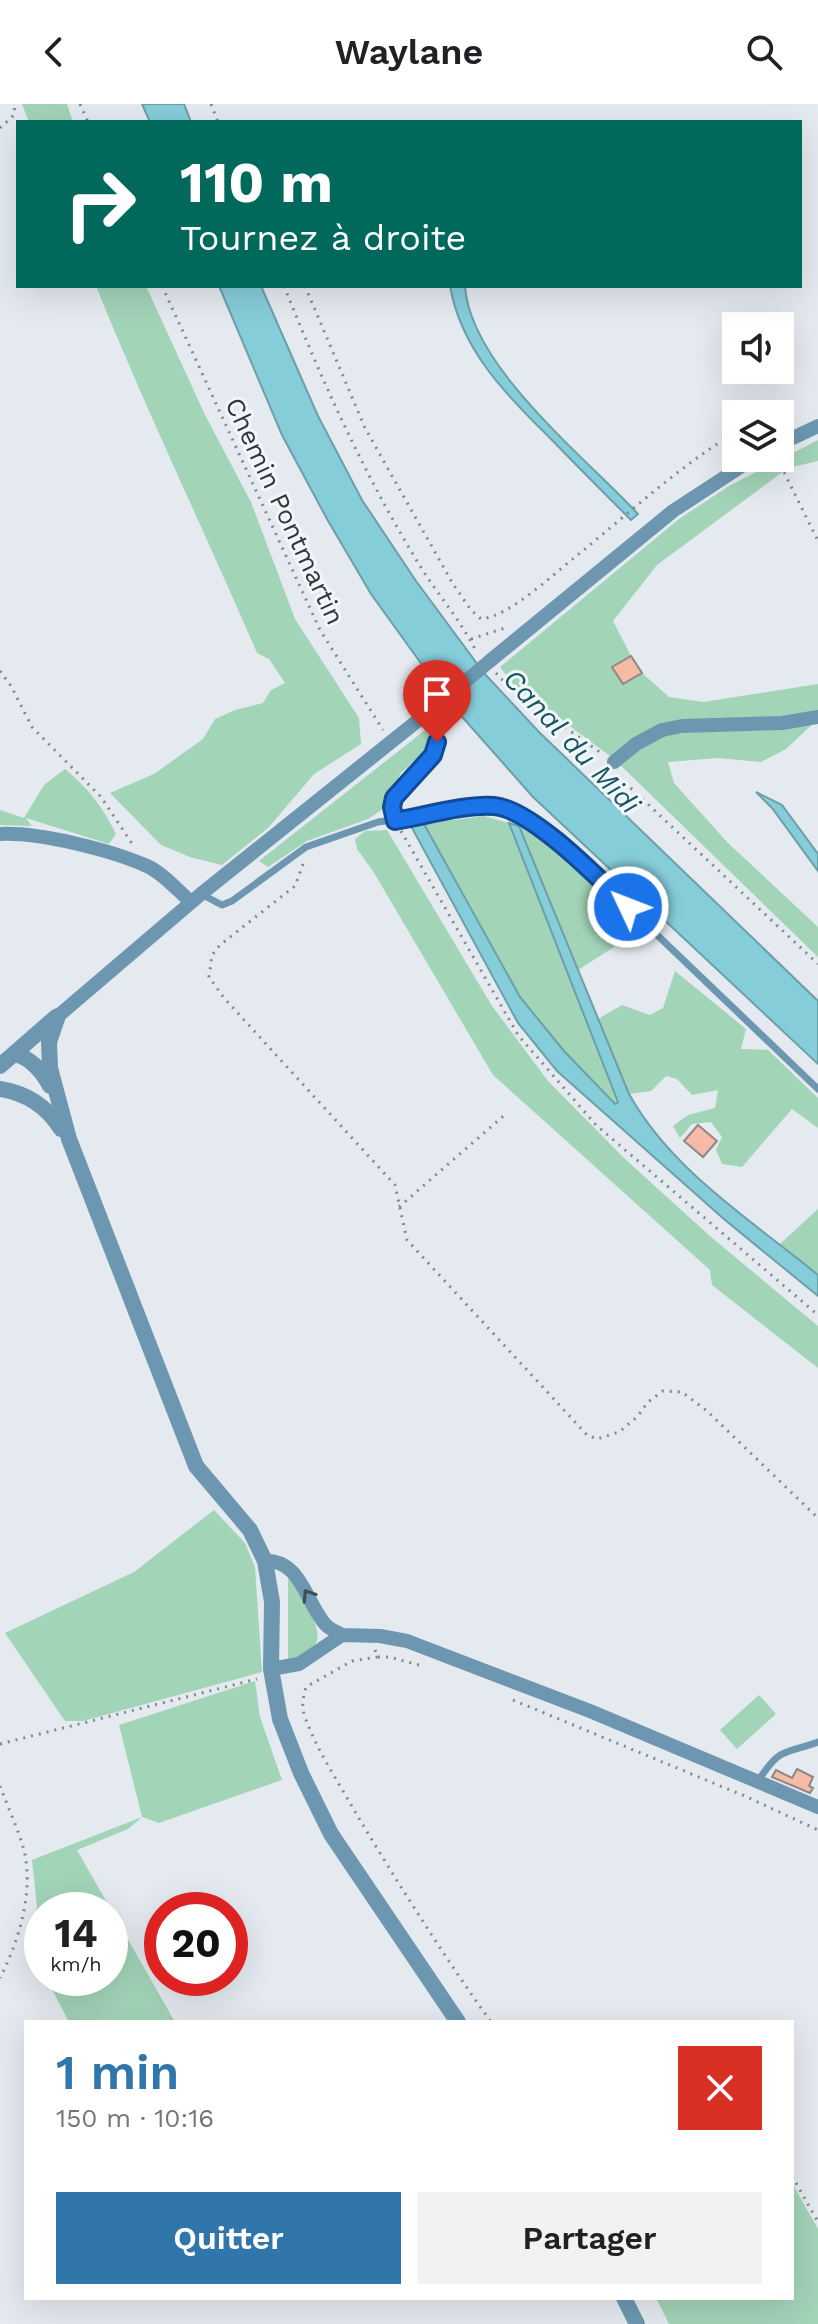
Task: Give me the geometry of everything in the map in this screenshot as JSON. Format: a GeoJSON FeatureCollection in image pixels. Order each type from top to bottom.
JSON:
{"type":"FeatureCollection","features":[{"type":"Feature","properties":{"kind":"street"},"geometry":{"type":"LineString","coordinates":[[794,437],[818,426]]}},
{"type":"Feature","properties":{"kind":"street"},"geometry":{"type":"LineString","coordinates":[[69,1139],[53,1116],[14,1083],[8,1059],[196,898],[391,743],[673,511],[733,472]]}},
{"type":"Feature","properties":{"kind":"street"},"geometry":{"type":"LineString","coordinates":[[614,762],[636,744],[662,730],[682,726],[782,723],[818,717]]}},
{"type":"Feature","properties":{"kind":"street"},"geometry":{"type":"LineString","coordinates":[[0,834],[20,833],[100,851],[150,867],[196,898]]}},
{"type":"Feature","properties":{"kind":"street"},"geometry":{"type":"LineString","coordinates":[[58,1016],[49,1042],[50,1068],[69,1139],[196,1466],[250,1530],[265,1561],[272,1602],[272,1672],[280,1719],[301,1773],[331,1834],[457,2020]]}},
{"type":"Feature","properties":{"kind":"street"},"geometry":{"type":"LineString","coordinates":[[8,1059],[28,1060],[45,1076],[57,1098]]}},
{"type":"Feature","properties":{"kind":"street"},"geometry":{"type":"LineString","coordinates":[[0,1089],[30,1099]]}},
{"type":"Feature","properties":{"kind":"street"},"geometry":{"type":"LineString","coordinates":[[265,1561],[275,1560],[290,1567],[326,1625],[342,1635],[371,1635],[407,1641],[590,1711],[818,1807]]}},
{"type":"Feature","properties":{"kind":"street"},"geometry":{"type":"LineString","coordinates":[[272,1672],[299,1664],[342,1635]]}},
{"type":"Feature","properties":{"kind":"street"},"geometry":{"type":"LineString","coordinates":[[625,2300],[637,2324]]}},
{"type":"Feature","properties":{"kind":"lane"},"geometry":{"type":"LineString","coordinates":[[395,821],[394,798],[433,755],[437,742]]}},
{"type":"Feature","properties":{"kind":"lane"},"geometry":{"type":"LineString","coordinates":[[196,898],[222,905],[232,901],[306,847],[378,822],[495,806],[515,812],[543,831],[607,887],[818,1089]]}},
{"type":"Feature","properties":{"kind":"lane"},"geometry":{"type":"LineString","coordinates":[[757,1783],[771,1762],[787,1749],[803,1748],[818,1742]]}},
{"type":"Feature","properties":{"kind":"path"},"geometry":{"type":"LineString","coordinates":[[0,128],[14,115],[15,104]]}},
{"type":"Feature","properties":{"kind":"path","name":"Chemin Pontmartin"},"geometry":{"type":"LineString","coordinates":[[163,288],[320,630],[391,743]]}},
{"type":"Feature","properties":{"kind":"path"},"geometry":{"type":"LineString","coordinates":[[285,288],[356,453],[418,563],[488,662],[509,687],[614,762],[620,778],[818,964]]}},
{"type":"Feature","properties":{"kind":"path"},"geometry":{"type":"LineString","coordinates":[[306,288],[365,428],[453,584],[481,619],[505,610],[543,582],[722,440]]}},
{"type":"Feature","properties":{"kind":"path"},"geometry":{"type":"LineString","coordinates":[[784,472],[818,541]]}},
{"type":"Feature","properties":{"kind":"path"},"geometry":{"type":"LineString","coordinates":[[0,671],[32,727],[101,797],[150,867]]}},
{"type":"Feature","properties":{"kind":"path"},"geometry":{"type":"LineString","coordinates":[[395,821],[518,1035],[596,1125],[818,1315]]}},
{"type":"Feature","properties":{"kind":"path"},"geometry":{"type":"LineString","coordinates":[[298,854],[303,864],[295,886],[220,945],[212,955],[209,977],[224,998],[395,1185],[407,1240],[587,1435],[597,1439],[619,1432],[663,1391],[682,1392],[707,1411],[818,1518]]}},
{"type":"Feature","properties":{"kind":"path"},"geometry":{"type":"LineString","coordinates":[[399,1207],[507,1113]]}},
{"type":"Feature","properties":{"kind":"path"},"geometry":{"type":"LineString","coordinates":[[371,1635],[378,1657]]}},
{"type":"Feature","properties":{"kind":"path"},"geometry":{"type":"LineString","coordinates":[[427,1667],[389,1657],[352,1661],[306,1687],[302,1702],[304,1716],[379,1851],[490,2020]]}},
{"type":"Feature","properties":{"kind":"path"},"geometry":{"type":"LineString","coordinates":[[0,1744],[272,1672]]}},
{"type":"Feature","properties":{"kind":"path"},"geometry":{"type":"LineString","coordinates":[[510,1699],[719,1785],[818,1830]]}},
{"type":"Feature","properties":{"kind":"path"},"geometry":{"type":"LineString","coordinates":[[0,1786],[24,1850],[27,1888],[11,1953],[0,1978]]}},
{"type":"Feature","properties":{"kind":"path"},"geometry":{"type":"LineString","coordinates":[[794,2180],[818,2222]]}},
{"type":"Feature","properties":{"kind":"green space"},"geometry":{"type":"Polygon","coordinates":[[[22,104],[67,104],[72,120],[28,120],[22,104]]]}},
{"type":"Feature","properties":{"kind":"green space"},"geometry":{"type":"Polygon","coordinates":[[[97,288],[147,288],[205,415],[251,502],[295,619],[359,718],[361,744],[314,774],[269,827],[222,865],[161,845],[110,793],[154,774],[203,739],[215,719],[263,703],[271,690],[285,683],[269,659],[257,653],[97,288]]]}},
{"type":"Feature","properties":{"kind":"green space"},"geometry":{"type":"Polygon","coordinates":[[[818,440],[818,461],[794,467],[794,452],[818,440]]]}},
{"type":"Feature","properties":{"kind":"green space"},"geometry":{"type":"Polygon","coordinates":[[[756,472],[783,472],[657,565],[613,621],[631,656],[612,667],[623,684],[642,673],[669,697],[703,702],[818,684],[818,719],[786,749],[761,762],[718,758],[668,762],[674,783],[728,843],[818,927],[818,957],[614,759],[512,683],[500,667],[679,519],[756,472]]]}},
{"type":"Feature","properties":{"kind":"green space"},"geometry":{"type":"Polygon","coordinates":[[[429,727],[435,733],[428,748],[400,774],[386,807],[368,819],[307,841],[268,867],[259,861],[429,727]]]}},
{"type":"Feature","properties":{"kind":"green space"},"geometry":{"type":"Polygon","coordinates":[[[65,769],[88,791],[106,815],[116,834],[109,844],[26,818],[32,826],[0,825],[0,810],[24,818],[44,785],[65,769]]]}},
{"type":"Feature","properties":{"kind":"green space"},"geometry":{"type":"Polygon","coordinates":[[[484,816],[509,823],[618,1102],[615,1104],[564,1051],[520,997],[424,824],[484,816]]]}},
{"type":"Feature","properties":{"kind":"green space"},"geometry":{"type":"Polygon","coordinates":[[[519,826],[539,835],[639,931],[578,970],[519,826]]]}},
{"type":"Feature","properties":{"kind":"green space"},"geometry":{"type":"Polygon","coordinates":[[[387,830],[492,1006],[548,1081],[625,1159],[711,1237],[818,1326],[818,1368],[712,1285],[710,1270],[493,1075],[357,849],[355,839],[365,831],[387,830]]]}},
{"type":"Feature","properties":{"kind":"green space"},"geometry":{"type":"Polygon","coordinates":[[[675,971],[746,1029],[741,1049],[768,1050],[818,1098],[818,1128],[792,1109],[742,1167],[722,1164],[716,1150],[722,1137],[711,1122],[692,1124],[680,1138],[673,1126],[688,1115],[715,1108],[718,1090],[692,1095],[677,1079],[666,1076],[651,1091],[629,1094],[598,1019],[622,1005],[650,1015],[663,1008],[675,971]]]}},
{"type":"Feature","properties":{"kind":"green space"},"geometry":{"type":"Polygon","coordinates":[[[818,1209],[818,1275],[780,1244],[818,1209]]]}},
{"type":"Feature","properties":{"kind":"green space"},"geometry":{"type":"Polygon","coordinates":[[[214,1510],[245,1543],[255,1567],[262,1672],[83,1721],[65,1721],[5,1633],[134,1572],[214,1510]]]}},
{"type":"Feature","properties":{"kind":"green space"},"geometry":{"type":"Polygon","coordinates":[[[288,1576],[311,1614],[317,1640],[309,1652],[288,1663],[288,1576]]]}},
{"type":"Feature","properties":{"kind":"green space"},"geometry":{"type":"Polygon","coordinates":[[[255,1681],[260,1717],[282,1780],[159,1823],[142,1817],[119,1725],[255,1681]]]}},
{"type":"Feature","properties":{"kind":"green space"},"geometry":{"type":"Polygon","coordinates":[[[759,1695],[776,1714],[737,1749],[720,1730],[759,1695]]]}},
{"type":"Feature","properties":{"kind":"green space"},"geometry":{"type":"Polygon","coordinates":[[[142,1817],[128,1829],[77,1850],[101,1892],[35,1892],[32,1860],[142,1817]]]}},
{"type":"Feature","properties":{"kind":"green space"},"geometry":{"type":"Polygon","coordinates":[[[128,1940],[144,1968],[144,1996],[160,1996],[174,2020],[68,2020],[55,1996],[128,1996],[128,1940]]]}},
{"type":"Feature","properties":{"kind":"green space"},"geometry":{"type":"Polygon","coordinates":[[[794,2187],[818,2229],[818,2324],[669,2324],[657,2300],[794,2300],[794,2187]]]}},
{"type":"Feature","properties":{"kind":"water"},"geometry":{"type":"Polygon","coordinates":[[[142,104],[184,104],[190,120],[149,120],[142,104]]]}},
{"type":"Feature","properties":{"kind":"water"},"geometry":{"type":"Polygon","coordinates":[[[220,288],[262,288],[318,416],[362,500],[416,581],[484,673],[539,732],[818,1001],[818,1064],[533,797],[449,702],[371,594],[282,435],[220,288]]]}},
{"type":"Feature","properties":{"kind":"water"},"geometry":{"type":"Polygon","coordinates":[[[451,288],[465,288],[472,316],[487,347],[508,378],[561,438],[638,514],[631,520],[501,387],[475,350],[456,309],[451,288]]]}},
{"type":"Feature","properties":{"kind":"water"},"geometry":{"type":"Polygon","coordinates":[[[756,792],[782,805],[818,854],[818,871],[772,808],[756,792]]]}},
{"type":"Feature","properties":{"kind":"water"},"geometry":{"type":"Polygon","coordinates":[[[509,823],[519,826],[629,1094],[647,1122],[667,1147],[714,1193],[818,1275],[818,1296],[725,1220],[557,1071],[518,1023],[411,826],[424,824],[520,997],[564,1051],[615,1104],[618,1102],[509,823]]]}},
{"type":"Feature","properties":{"kind":"building"},"geometry":{"type":"Polygon","coordinates":[[[631,656],[642,673],[623,684],[612,667],[631,656]]]}},
{"type":"Feature","properties":{"kind":"building"},"geometry":{"type":"Polygon","coordinates":[[[698,1125],[717,1141],[703,1157],[684,1141],[698,1125]]]}},
{"type":"Feature","properties":{"kind":"building"},"geometry":{"type":"Polygon","coordinates":[[[797,1769],[813,1777],[810,1793],[772,1777],[776,1770],[792,1778],[797,1769]]]}},
{"type":"Feature","properties":{"kind":"route"},"geometry":{"type":"LineString","coordinates":[[437,742],[433,755],[423,769],[394,798],[395,821],[495,806],[515,812],[543,831],[628,907]]}},
{"type":"Feature","properties":{"kind":"water label","name":"Canal du Midi"},"geometry":{"type":"Point","coordinates":[572,741]}}]}
